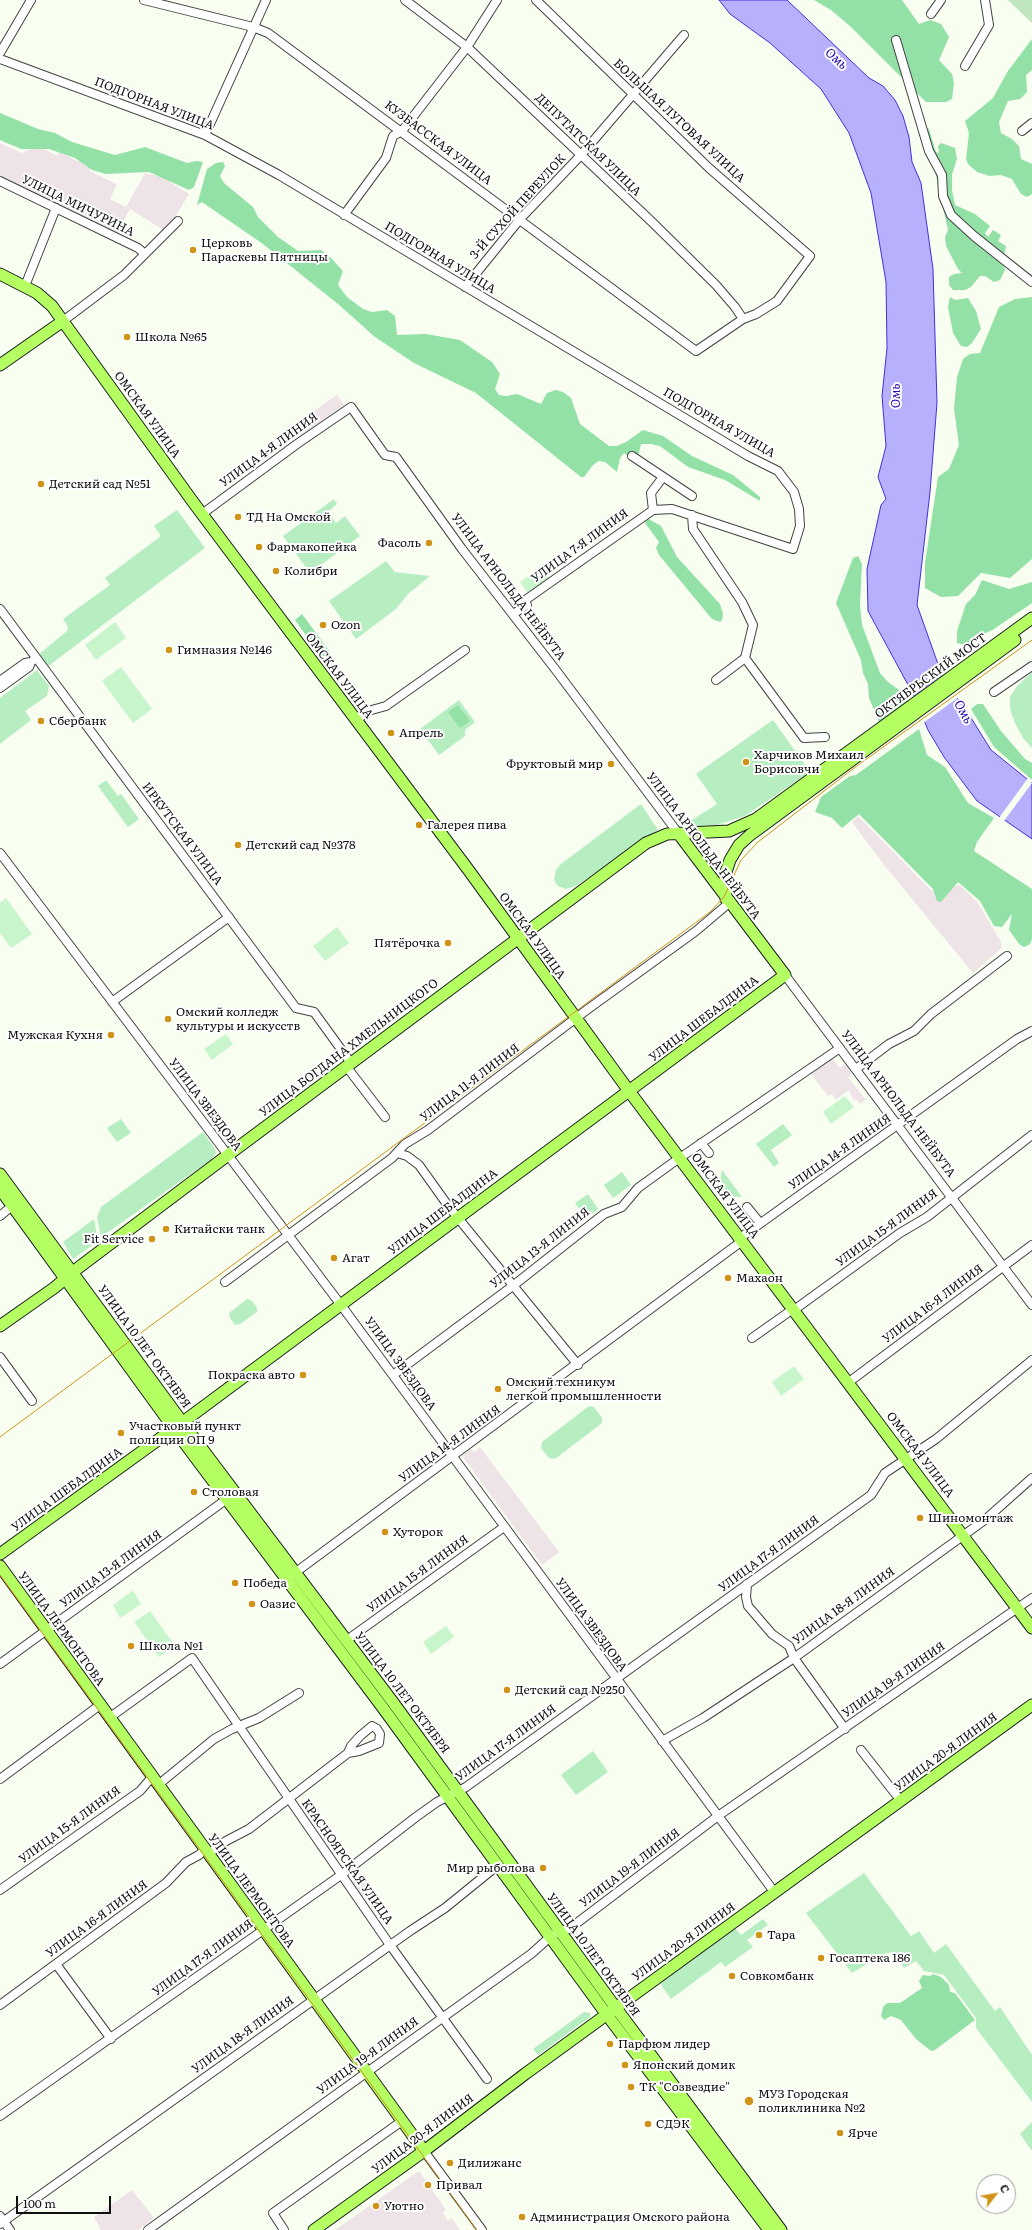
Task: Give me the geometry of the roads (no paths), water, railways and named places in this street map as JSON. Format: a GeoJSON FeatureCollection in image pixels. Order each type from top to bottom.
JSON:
{"type":"FeatureCollection","features":[{"type":"Feature","properties":{"kind":"main road","name":"ОМСКАЯ УЛИЦА"},"geometry":{"type":"LineString","coordinates":[[0,274],[25,286],[44,298],[63,321],[202,514],[357,720],[629,1091],[964,1535],[1032,1628]]}},
{"type":"Feature","properties":{"kind":"main road"},"geometry":{"type":"LineString","coordinates":[[0,365],[63,321]]}},
{"type":"Feature","properties":{"kind":"main road","name":"ОКТЯБРЬСКИЙ МОСТ"},"geometry":{"type":"LineString","coordinates":[[847,759],[1032,618]]}},
{"type":"Feature","properties":{"kind":"main road","name":"ОКТЯБРЬСКИЙ МОСТ"},"geometry":{"type":"LineString","coordinates":[[847,759],[1032,627]]}},
{"type":"Feature","properties":{"kind":"main road"},"geometry":{"type":"LineString","coordinates":[[727,901],[725,875],[730,860],[739,845],[847,759]]}},
{"type":"Feature","properties":{"kind":"main road","name":"УЛИЦА БОГДАНА ХМЕЛЬНИЦКОГО"},"geometry":{"type":"LineString","coordinates":[[0,1326],[69,1276],[228,1155],[646,843],[656,837],[678,833],[729,831],[756,819],[847,759]]}},
{"type":"Feature","properties":{"kind":"main road","name":"УЛИЦА АРНОЛЬДА НЕЙБУТА"},"geometry":{"type":"LineString","coordinates":[[678,833],[727,901],[785,975]]}},
{"type":"Feature","properties":{"kind":"main road","name":"УЛИЦА ШЕБАЛДИНА"},"geometry":{"type":"LineString","coordinates":[[0,1554],[178,1426],[785,975]]}},
{"type":"Feature","properties":{"kind":"main road","name":"УЛИЦА 10 ЛЕТ ОКТЯБРЯ"},"geometry":{"type":"LineString","coordinates":[[0,1174],[69,1276],[178,1426],[291,1576],[498,1865],[555,1934]]}},
{"type":"Feature","properties":{"kind":"main road","name":"УЛИЦА 10 ЛЕТ ОКТЯБРЯ"},"geometry":{"type":"LineString","coordinates":[[0,1189],[69,1276]]}},
{"type":"Feature","properties":{"kind":"main road","name":"УЛИЦА ЛЕРМОНТОВА"},"geometry":{"type":"LineString","coordinates":[[0,1566],[424,2151]]}},
{"type":"Feature","properties":{"kind":"main road","name":"УЛИЦА 10 ЛЕТ ОКТЯБРЯ"},"geometry":{"type":"LineString","coordinates":[[291,1576],[347,1640],[459,1792],[555,1934],[769,2230]]}},
{"type":"Feature","properties":{"kind":"main road","name":"УЛИЦА 20-Я ЛИНИЯ"},"geometry":{"type":"LineString","coordinates":[[314,2230],[424,2151],[512,2083],[1032,1705]]}},
{"type":"Feature","properties":{"kind":"main road","name":"УЛИЦА 10 ЛЕТ ОКТЯБРЯ"},"geometry":{"type":"LineString","coordinates":[[611,2012],[781,2230]]}},
{"type":"Feature","properties":{"kind":"street"},"geometry":{"type":"LineString","coordinates":[[0,53],[31,0]]}},
{"type":"Feature","properties":{"kind":"street","name":"КУЗБАССКАЯ УЛИЦА"},"geometry":{"type":"LineString","coordinates":[[144,0],[253,27],[268,33],[402,131],[696,351],[743,319]]}},
{"type":"Feature","properties":{"kind":"street"},"geometry":{"type":"LineString","coordinates":[[205,136],[266,0]]}},
{"type":"Feature","properties":{"kind":"street","name":"ДЕПУТАТСКАЯ УЛИЦА"},"geometry":{"type":"LineString","coordinates":[[405,0],[467,46],[716,285],[743,319]]}},
{"type":"Feature","properties":{"kind":"street"},"geometry":{"type":"LineString","coordinates":[[344,215],[386,158],[393,136],[402,131],[467,46],[497,0]]}},
{"type":"Feature","properties":{"kind":"street","name":"БОЛЬШАЯ ЛУГОВАЯ УЛИЦА"},"geometry":{"type":"LineString","coordinates":[[536,0],[709,168],[810,256],[777,301],[756,314],[743,319]]}},
{"type":"Feature","properties":{"kind":"street"},"geometry":{"type":"LineString","coordinates":[[931,14],[941,0]]}},
{"type":"Feature","properties":{"kind":"street"},"geometry":{"type":"LineString","coordinates":[[965,66],[989,25],[985,0]]}},
{"type":"Feature","properties":{"kind":"street","name":"3-Й СУХОЙ ПЕРЕУЛОК"},"geometry":{"type":"LineString","coordinates":[[465,287],[520,220],[581,155],[632,93],[684,35]]}},
{"type":"Feature","properties":{"kind":"street"},"geometry":{"type":"LineString","coordinates":[[896,40],[929,151],[940,167],[943,196],[951,215],[1032,282]]}},
{"type":"Feature","properties":{"kind":"street","name":"ПОДГОРНАЯ УЛИЦА"},"geometry":{"type":"LineString","coordinates":[[0,59],[205,136],[280,175],[344,215],[748,456],[778,471],[794,492],[799,509],[800,526],[793,549],[692,516]]}},
{"type":"Feature","properties":{"kind":"street"},"geometry":{"type":"LineString","coordinates":[[1022,131],[1032,123]]}},
{"type":"Feature","properties":{"kind":"street","name":"УЛИЦА МИЧУРИНА"},"geometry":{"type":"LineString","coordinates":[[0,181],[138,248],[145,254]]}},
{"type":"Feature","properties":{"kind":"street"},"geometry":{"type":"LineString","coordinates":[[25,286],[56,208]]}},
{"type":"Feature","properties":{"kind":"street"},"geometry":{"type":"LineString","coordinates":[[63,321],[124,275],[178,221]]}},
{"type":"Feature","properties":{"kind":"street","name":"УЛИЦА 4-Я ЛИНИЯ"},"geometry":{"type":"LineString","coordinates":[[202,514],[297,444],[351,407]]}},
{"type":"Feature","properties":{"kind":"street","name":"УЛИЦА АРНОЛЬДА НЕЙБУТА"},"geometry":{"type":"LineString","coordinates":[[351,407],[385,455],[396,457],[462,549],[513,614],[678,833]]}},
{"type":"Feature","properties":{"kind":"street"},"geometry":{"type":"LineString","coordinates":[[632,456],[692,496]]}},
{"type":"Feature","properties":{"kind":"street"},"geometry":{"type":"LineString","coordinates":[[663,477],[651,493],[651,511],[672,509],[692,516],[693,528],[752,620],[752,632],[745,658],[716,680]]}},
{"type":"Feature","properties":{"kind":"street","name":"УЛИЦА 7-Я ЛИНИЯ"},"geometry":{"type":"LineString","coordinates":[[513,614],[527,605],[524,601],[651,511]]}},
{"type":"Feature","properties":{"kind":"street","name":"ИРКУТСКАЯ УЛИЦА"},"geometry":{"type":"LineString","coordinates":[[0,609],[34,660],[229,917],[296,1008],[314,1012],[348,1065],[385,1118]]}},
{"type":"Feature","properties":{"kind":"street"},"geometry":{"type":"LineString","coordinates":[[357,720],[368,711],[386,706],[465,650]]}},
{"type":"Feature","properties":{"kind":"street"},"geometry":{"type":"LineString","coordinates":[[745,658],[804,738],[825,737]]}},
{"type":"Feature","properties":{"kind":"street"},"geometry":{"type":"LineString","coordinates":[[0,681],[25,663],[34,660]]}},
{"type":"Feature","properties":{"kind":"street"},"geometry":{"type":"LineString","coordinates":[[0,688],[29,667],[34,660]]}},
{"type":"Feature","properties":{"kind":"street"},"geometry":{"type":"LineString","coordinates":[[994,692],[1032,666]]}},
{"type":"Feature","properties":{"kind":"street","name":"УЛИЦА ЗВЕЗДОВА"},"geometry":{"type":"LineString","coordinates":[[0,853],[341,1304],[775,1893]]}},
{"type":"Feature","properties":{"kind":"street","name":"УЛИЦА 11-Я ЛИНИЯ"},"geometry":{"type":"LineString","coordinates":[[225,1282],[396,1153],[405,1144],[428,1130],[576,1018],[696,931],[727,901]]}},
{"type":"Feature","properties":{"kind":"street"},"geometry":{"type":"LineString","coordinates":[[112,1002],[229,917]]}},
{"type":"Feature","properties":{"kind":"street"},"geometry":{"type":"LineString","coordinates":[[856,1069],[889,1044],[914,1031],[931,1014],[1007,956]]}},
{"type":"Feature","properties":{"kind":"street","name":"УЛИЦА АРНОЛЬДА НЕЙБУТА"},"geometry":{"type":"LineString","coordinates":[[785,975],[1032,1305]]}},
{"type":"Feature","properties":{"kind":"street","name":"УЛИЦА 14-Я ЛИНИЯ"},"geometry":{"type":"LineString","coordinates":[[291,1576],[578,1365],[760,1224],[1017,1039],[1032,1031]]}},
{"type":"Feature","properties":{"kind":"street","name":"УЛИЦА 13-Я ЛИНИЯ"},"geometry":{"type":"LineString","coordinates":[[393,1375],[514,1285],[604,1214],[622,1207],[638,1188],[701,1142],[736,1121],[840,1048]]}},
{"type":"Feature","properties":{"kind":"street","name":"УЛИЦА 15-Я ЛИНИЯ"},"geometry":{"type":"LineString","coordinates":[[752,1338],[900,1234],[927,1217],[951,1196],[1032,1135]]}},
{"type":"Feature","properties":{"kind":"street"},"geometry":{"type":"LineString","coordinates":[[701,1142],[709,1153]]}},
{"type":"Feature","properties":{"kind":"street"},"geometry":{"type":"LineString","coordinates":[[396,1153],[407,1156],[419,1165],[458,1217],[578,1365]]}},
{"type":"Feature","properties":{"kind":"street"},"geometry":{"type":"LineString","coordinates":[[0,1216],[12,1206]]}},
{"type":"Feature","properties":{"kind":"street"},"geometry":{"type":"LineString","coordinates":[[747,1207],[760,1224]]}},
{"type":"Feature","properties":{"kind":"street","name":"УЛИЦА 16-Я ЛИНИЯ"},"geometry":{"type":"LineString","coordinates":[[849,1382],[1032,1245]]}},
{"type":"Feature","properties":{"kind":"street"},"geometry":{"type":"LineString","coordinates":[[0,1357],[32,1401]]}},
{"type":"Feature","properties":{"kind":"street","name":"УЛИЦА 17-Я ЛИНИЯ"},"geometry":{"type":"LineString","coordinates":[[0,2116],[111,2039],[263,1929],[342,1875],[416,1817],[459,1792],[871,1495],[885,1473],[905,1458],[936,1439],[1032,1360]]}},
{"type":"Feature","properties":{"kind":"street","name":"УЛИЦА 18-Я ЛИНИЯ"},"geometry":{"type":"LineString","coordinates":[[662,1741],[703,1718],[794,1658],[847,1618],[964,1535],[1004,1504],[1032,1478]]}},
{"type":"Feature","properties":{"kind":"street","name":"УЛИЦА 13-Я ЛИНИЯ"},"geometry":{"type":"LineString","coordinates":[[0,1664],[231,1496]]}},
{"type":"Feature","properties":{"kind":"street","name":"УЛИЦА 15-Я ЛИНИЯ"},"geometry":{"type":"LineString","coordinates":[[347,1640],[504,1527]]}},
{"type":"Feature","properties":{"kind":"street"},"geometry":{"type":"LineString","coordinates":[[747,1584],[746,1597],[748,1606],[772,1634],[789,1646],[794,1658],[845,1729]]}},
{"type":"Feature","properties":{"kind":"street","name":"УЛИЦА 19-Я ЛИНИЯ"},"geometry":{"type":"LineString","coordinates":[[148,2230],[531,1954],[555,1934],[570,1929],[718,1816],[1032,1598]]}},
{"type":"Feature","properties":{"kind":"street","name":"КРАСНОЯРСКАЯ УЛИЦА"},"geometry":{"type":"LineString","coordinates":[[109,1718],[192,1658],[390,1945],[487,2079]]}},
{"type":"Feature","properties":{"kind":"street","name":"УЛИЦА 15-Я ЛИНИЯ"},"geometry":{"type":"LineString","coordinates":[[0,1890],[214,1739],[232,1729],[259,1718],[299,1693]]}},
{"type":"Feature","properties":{"kind":"street"},"geometry":{"type":"LineString","coordinates":[[0,1779],[100,1705]]}},
{"type":"Feature","properties":{"kind":"street"},"geometry":{"type":"LineString","coordinates":[[861,1750],[901,1801]]}},
{"type":"Feature","properties":{"kind":"street","name":"УЛИЦА 16-Я ЛИНИЯ"},"geometry":{"type":"LineString","coordinates":[[0,2005],[166,1883],[186,1862],[249,1830],[288,1798],[348,1753]]}},
{"type":"Feature","properties":{"kind":"street","name":"УЛИЦА 18-Я ЛИНИЯ"},"geometry":{"type":"LineString","coordinates":[[1,2220],[390,1945],[445,1908],[498,1865]]}},
{"type":"Feature","properties":{"kind":"street"},"geometry":{"type":"LineString","coordinates":[[56,1964],[111,2039]]}},
{"type":"Feature","properties":{"kind":"street"},"geometry":{"type":"LineString","coordinates":[[284,2230],[273,2213],[402,2121]]}},
{"type":"Feature","properties":{"kind":"street","name":"УЛИЦА ЛЕРМОНТОВА"},"geometry":{"type":"LineString","coordinates":[[424,2151],[482,2230]]}},
{"type":"Feature","properties":{"kind":"street"},"geometry":{"type":"LineString","coordinates":[[1,2220],[10,2230]]}},
{"type":"Feature","properties":{"kind":"water","name":"Омь"},"geometry":{"type":"Polygon","coordinates":[[[719,0],[787,0],[869,78],[883,86],[895,100],[903,116],[909,137],[912,162],[921,183],[933,269],[937,403],[930,492],[917,605],[943,678],[968,713],[991,750],[1032,783],[1032,839],[977,801],[944,757],[928,730],[914,696],[868,611],[867,569],[881,505],[886,499],[878,477],[886,446],[882,396],[887,348],[886,282],[871,193],[849,133],[821,89],[770,43],[730,14],[719,0]]]}},
{"type":"Feature","properties":{"kind":"tram line"},"geometry":{"type":"LineString","coordinates":[[0,1437],[710,912],[724,897],[741,860],[758,842],[854,768],[1032,640]]}},
{"type":"Feature","properties":{"kind":"tram line"},"geometry":{"type":"LineString","coordinates":[[0,1575],[477,2230]]}},
{"type":"Feature","properties":{"kind":"place","name":"Церковь Параскевы Пятницы"},"geometry":{"type":"Point","coordinates":[193,250]}},
{"type":"Feature","properties":{"kind":"place","name":"Школа №65"},"geometry":{"type":"Point","coordinates":[127,337]}},
{"type":"Feature","properties":{"kind":"place","name":"Детский сад №51"},"geometry":{"type":"Point","coordinates":[41,484]}},
{"type":"Feature","properties":{"kind":"place","name":"ТД На Омской"},"geometry":{"type":"Point","coordinates":[238,517]}},
{"type":"Feature","properties":{"kind":"place","name":"Фасоль"},"geometry":{"type":"Point","coordinates":[429,543]}},
{"type":"Feature","properties":{"kind":"place","name":"Фармакопейка"},"geometry":{"type":"Point","coordinates":[259,547]}},
{"type":"Feature","properties":{"kind":"place","name":"Колибри"},"geometry":{"type":"Point","coordinates":[276,571]}},
{"type":"Feature","properties":{"kind":"place","name":"Ozon"},"geometry":{"type":"Point","coordinates":[323,625]}},
{"type":"Feature","properties":{"kind":"place","name":"Гимназия №146"},"geometry":{"type":"Point","coordinates":[169,650]}},
{"type":"Feature","properties":{"kind":"place","name":"Сбербанк"},"geometry":{"type":"Point","coordinates":[41,721]}},
{"type":"Feature","properties":{"kind":"place","name":"Апрель"},"geometry":{"type":"Point","coordinates":[391,733]}},
{"type":"Feature","properties":{"kind":"place","name":"Харчиков Михаил Борисовчи"},"geometry":{"type":"Point","coordinates":[746,762]}},
{"type":"Feature","properties":{"kind":"place","name":"Фруктовый мир"},"geometry":{"type":"Point","coordinates":[611,764]}},
{"type":"Feature","properties":{"kind":"place","name":"Галерея пива"},"geometry":{"type":"Point","coordinates":[419,825]}},
{"type":"Feature","properties":{"kind":"place","name":"Детский сад №378"},"geometry":{"type":"Point","coordinates":[238,845]}},
{"type":"Feature","properties":{"kind":"place","name":"Пятёрочка"},"geometry":{"type":"Point","coordinates":[448,943]}},
{"type":"Feature","properties":{"kind":"place","name":"Омский колледж культуры и искусств"},"geometry":{"type":"Point","coordinates":[168,1019]}},
{"type":"Feature","properties":{"kind":"place","name":"Мужская Кухня"},"geometry":{"type":"Point","coordinates":[111,1035]}},
{"type":"Feature","properties":{"kind":"place","name":"Китайски танк"},"geometry":{"type":"Point","coordinates":[166,1229]}},
{"type":"Feature","properties":{"kind":"place","name":"Fit Service"},"geometry":{"type":"Point","coordinates":[152,1239]}},
{"type":"Feature","properties":{"kind":"place","name":"Агат"},"geometry":{"type":"Point","coordinates":[334,1258]}},
{"type":"Feature","properties":{"kind":"place","name":"Махаон"},"geometry":{"type":"Point","coordinates":[728,1278]}},
{"type":"Feature","properties":{"kind":"place","name":"Покраска авто"},"geometry":{"type":"Point","coordinates":[303,1375]}},
{"type":"Feature","properties":{"kind":"place","name":"Омский техникум легкой промышленности"},"geometry":{"type":"Point","coordinates":[498,1389]}},
{"type":"Feature","properties":{"kind":"place","name":"Участковый пункт полиции ОП 9"},"geometry":{"type":"Point","coordinates":[121,1433]}},
{"type":"Feature","properties":{"kind":"place","name":"Столовая"},"geometry":{"type":"Point","coordinates":[194,1492]}},
{"type":"Feature","properties":{"kind":"place","name":"Шиномонтаж"},"geometry":{"type":"Point","coordinates":[920,1518]}},
{"type":"Feature","properties":{"kind":"place","name":"Хуторок"},"geometry":{"type":"Point","coordinates":[385,1532]}},
{"type":"Feature","properties":{"kind":"place","name":"Победа"},"geometry":{"type":"Point","coordinates":[235,1583]}},
{"type":"Feature","properties":{"kind":"place","name":"Оазис"},"geometry":{"type":"Point","coordinates":[252,1604]}},
{"type":"Feature","properties":{"kind":"place","name":"Школа №1"},"geometry":{"type":"Point","coordinates":[131,1646]}},
{"type":"Feature","properties":{"kind":"place","name":"Детский сад №250"},"geometry":{"type":"Point","coordinates":[507,1690]}},
{"type":"Feature","properties":{"kind":"place","name":"Мир рыболова"},"geometry":{"type":"Point","coordinates":[543,1868]}},
{"type":"Feature","properties":{"kind":"place","name":"Тара"},"geometry":{"type":"Point","coordinates":[759,1935]}},
{"type":"Feature","properties":{"kind":"place","name":"Госаптека 186"},"geometry":{"type":"Point","coordinates":[821,1958]}},
{"type":"Feature","properties":{"kind":"place","name":"Совкомбанк"},"geometry":{"type":"Point","coordinates":[732,1976]}},
{"type":"Feature","properties":{"kind":"place","name":"Парфюм лидер"},"geometry":{"type":"Point","coordinates":[610,2044]}},
{"type":"Feature","properties":{"kind":"place","name":"Японский домик"},"geometry":{"type":"Point","coordinates":[625,2065]}},
{"type":"Feature","properties":{"kind":"place","name":"ТК \"Созвездие\""},"geometry":{"type":"Point","coordinates":[631,2087]}},
{"type":"Feature","properties":{"kind":"place","name":"МУЗ Городская поликлиника №2"},"geometry":{"type":"Point","coordinates":[749,2101]}},
{"type":"Feature","properties":{"kind":"place","name":"СДЭК"},"geometry":{"type":"Point","coordinates":[648,2124]}},
{"type":"Feature","properties":{"kind":"place","name":"Ярче"},"geometry":{"type":"Point","coordinates":[840,2133]}},
{"type":"Feature","properties":{"kind":"place","name":"Дилижанс"},"geometry":{"type":"Point","coordinates":[450,2163]}},
{"type":"Feature","properties":{"kind":"place","name":"Привал"},"geometry":{"type":"Point","coordinates":[428,2185]}},
{"type":"Feature","properties":{"kind":"place","name":"Уютно"},"geometry":{"type":"Point","coordinates":[376,2206]}},
{"type":"Feature","properties":{"kind":"place","name":"Администрация Омского района"},"geometry":{"type":"Point","coordinates":[522,2217]}}]}
